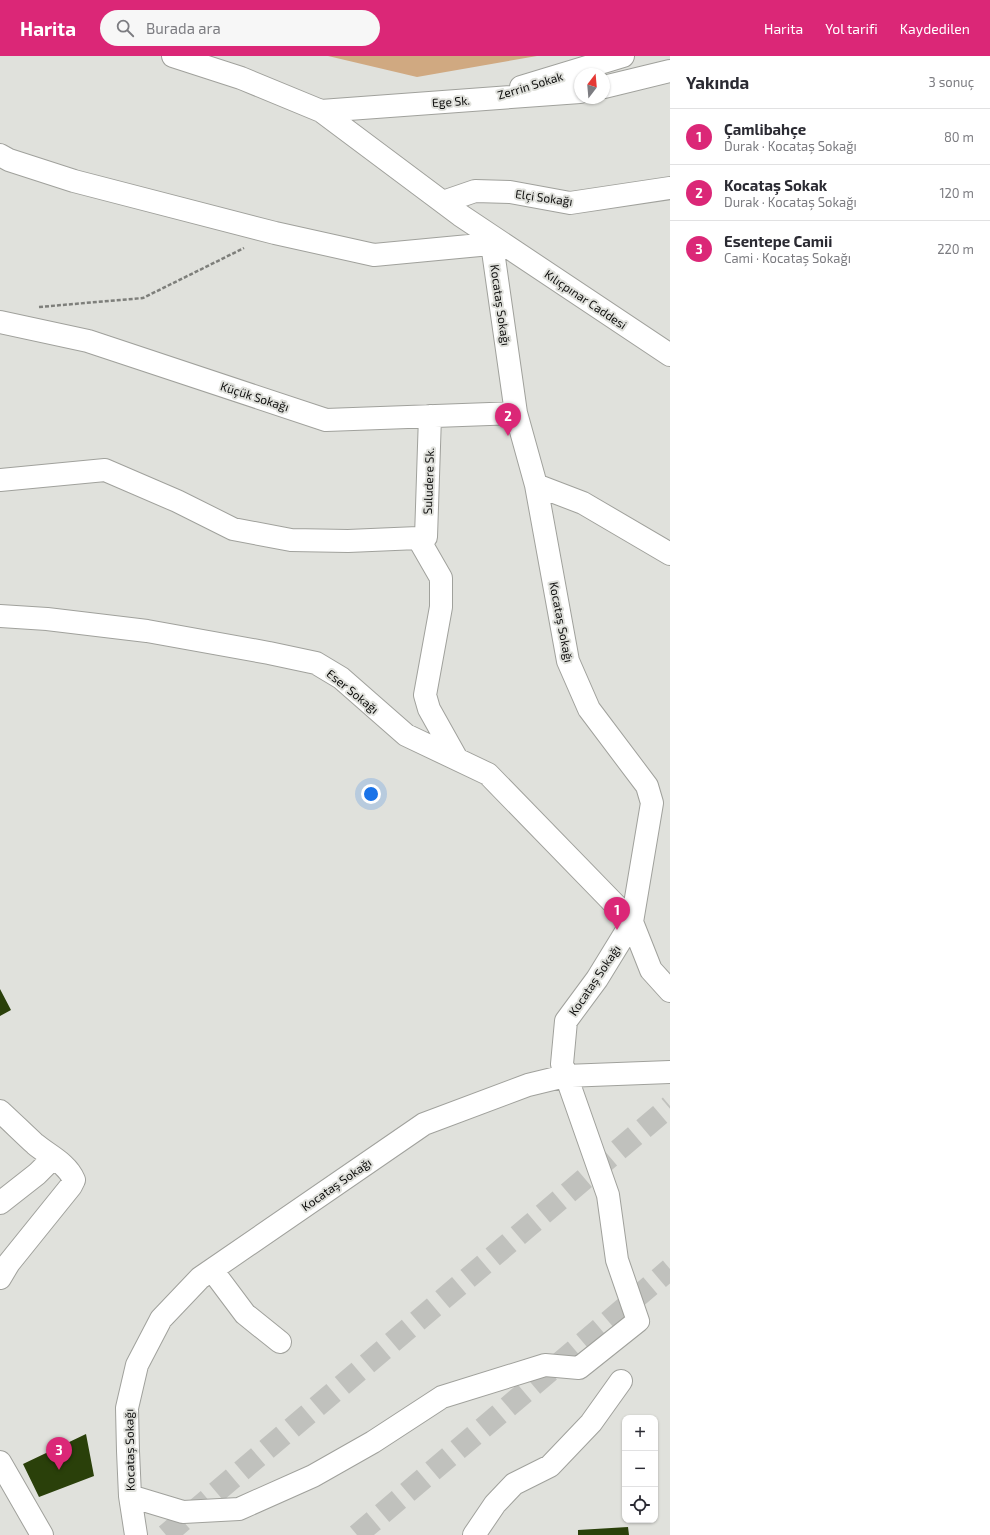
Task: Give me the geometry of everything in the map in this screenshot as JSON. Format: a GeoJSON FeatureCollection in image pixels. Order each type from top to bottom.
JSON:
{"type":"FeatureCollection","features":[{"type":"Feature","properties":{"kind":"street"},"geometry":{"type":"LineString","coordinates":[[173,56],[241,78],[321,111]]}},
{"type":"Feature","properties":{"kind":"street","name":"Zerrin Sokak"},"geometry":{"type":"LineString","coordinates":[[482,99],[623,56]]}},
{"type":"Feature","properties":{"kind":"street"},"geometry":{"type":"LineString","coordinates":[[610,86],[670,71]]}},
{"type":"Feature","properties":{"kind":"street","name":"Ege Sk."},"geometry":{"type":"LineString","coordinates":[[321,111],[574,92]]}},
{"type":"Feature","properties":{"kind":"street","name":"Kılıçpınar Caddesi"},"geometry":{"type":"LineString","coordinates":[[321,111],[496,243],[670,355]]}},
{"type":"Feature","properties":{"kind":"street"},"geometry":{"type":"LineString","coordinates":[[0,155],[9,160],[74,180],[275,233],[374,255],[496,243]]}},
{"type":"Feature","properties":{"kind":"street","name":"Elçi Sokağı"},"geometry":{"type":"LineString","coordinates":[[443,202],[475,191],[510,192],[570,203],[670,188]]}},
{"type":"Feature","properties":{"kind":"street","name":"Kocataş Sokağı"},"geometry":{"type":"LineString","coordinates":[[136,1535],[130,1496],[127,1408],[137,1365],[161,1318],[200,1278],[424,1124],[528,1085],[565,1076],[562,1064],[566,1021],[597,979],[632,922],[652,803],[647,786],[589,709],[568,661],[536,484],[516,413],[496,243]]}},
{"type":"Feature","properties":{"kind":"street","name":"Küçük Sokağı"},"geometry":{"type":"LineString","coordinates":[[0,322],[88,341],[326,420],[516,413]]}},
{"type":"Feature","properties":{"kind":"street","name":"Suludere Sk."},"geometry":{"type":"LineString","coordinates":[[418,538],[426,537],[430,416]]}},
{"type":"Feature","properties":{"kind":"street"},"geometry":{"type":"LineString","coordinates":[[0,480],[105,470],[177,501],[233,529],[290,540],[348,541],[418,538],[441,578],[441,607],[425,695],[429,708],[457,758]]}},
{"type":"Feature","properties":{"kind":"street"},"geometry":{"type":"LineString","coordinates":[[536,484],[583,503],[670,554]]}},
{"type":"Feature","properties":{"kind":"street","name":"Eser Sokağı"},"geometry":{"type":"LineString","coordinates":[[0,616],[47,619],[147,631],[316,663],[341,678],[406,735],[488,774],[632,922]]}},
{"type":"Feature","properties":{"kind":"street"},"geometry":{"type":"LineString","coordinates":[[632,922],[651,970],[670,991]]}},
{"type":"Feature","properties":{"kind":"street"},"geometry":{"type":"LineString","coordinates":[[130,1496],[183,1512],[239,1509],[313,1476],[373,1442],[442,1397],[546,1365],[579,1368],[638,1321],[617,1260],[608,1196],[565,1076],[670,1072]]}},
{"type":"Feature","properties":{"kind":"street"},"geometry":{"type":"LineString","coordinates":[[0,1111],[9,1131],[36,1144],[65,1166],[71,1172],[74,1180],[71,1186],[9,1263],[0,1278]]}},
{"type":"Feature","properties":{"kind":"street"},"geometry":{"type":"LineString","coordinates":[[0,1203],[37,1174],[53,1158]]}},
{"type":"Feature","properties":{"kind":"street"},"geometry":{"type":"LineString","coordinates":[[212,1270],[245,1314],[280,1342]]}},
{"type":"Feature","properties":{"kind":"street"},"geometry":{"type":"LineString","coordinates":[[474,1535],[495,1504],[514,1484],[550,1466],[591,1423],[621,1381]]}},
{"type":"Feature","properties":{"kind":"street"},"geometry":{"type":"LineString","coordinates":[[0,1462],[42,1535]]}},
{"type":"Feature","properties":{"kind":"path"},"geometry":{"type":"LineString","coordinates":[[32,307],[143,298],[275,233]]}},
{"type":"Feature","properties":{"kind":"shaded area"},"geometry":{"type":"Polygon","coordinates":[[[328,56],[537,56],[417,77],[328,56]]]}},
{"type":"Feature","properties":{"kind":"building"},"geometry":{"type":"Polygon","coordinates":[[[0,989],[11,1010],[0,1016],[0,989]]]}},
{"type":"Feature","properties":{"kind":"building"},"geometry":{"type":"Polygon","coordinates":[[[86,1434],[94,1476],[39,1497],[23,1464],[86,1434]]]}},
{"type":"Feature","properties":{"kind":"building"},"geometry":{"type":"Polygon","coordinates":[[[628,1527],[629,1535],[578,1535],[578,1530],[628,1527]]]}},
{"type":"Feature","properties":{"kind":"tunnel"},"geometry":{"type":"LineString","coordinates":[[166,1535],[670,1106]]}},
{"type":"Feature","properties":{"kind":"tunnel"},"geometry":{"type":"LineString","coordinates":[[357,1535],[670,1269]]}},
{"type":"Feature","properties":{"kind":"place","name":"Kocataş Sokak"},"geometry":{"type":"Point","coordinates":[508,436]}},
{"type":"Feature","properties":{"kind":"place","name":"Çamlibahçe"},"geometry":{"type":"Point","coordinates":[617,930]}},
{"type":"Feature","properties":{"kind":"place","name":"Esentepe Camii"},"geometry":{"type":"Point","coordinates":[59,1470]}}]}
